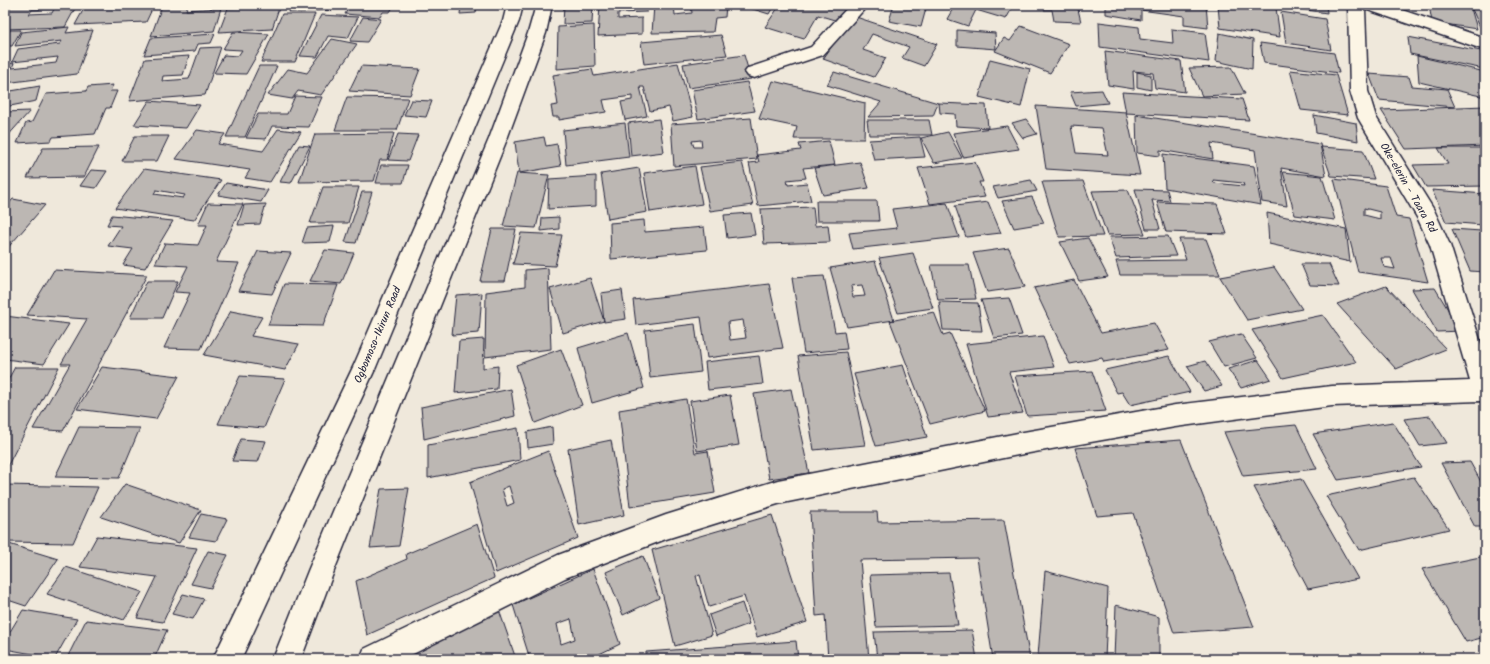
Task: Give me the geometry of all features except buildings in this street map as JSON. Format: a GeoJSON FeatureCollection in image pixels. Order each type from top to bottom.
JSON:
{"type":"FeatureCollection","features":[{"type":"Feature","properties":{"kind":"street","name":"Ogbomoso-Ikirun Road"},"geometry":{"type":"LineString","coordinates":[[227,659],[365,367],[511,21],[515,5]]}},
{"type":"Feature","properties":{"kind":"street"},"geometry":{"type":"LineString","coordinates":[[287,659],[321,571],[498,139],[538,32],[544,5]]}},
{"type":"Feature","properties":{"kind":"street"},"geometry":{"type":"LineString","coordinates":[[754,72],[817,51],[860,5]]}},
{"type":"Feature","properties":{"kind":"street","name":"Oke-elerin - Taara Rd"},"geometry":{"type":"LineString","coordinates":[[1356,5],[1359,91],[1368,118],[1427,216],[1440,245],[1485,392]]}},
{"type":"Feature","properties":{"kind":"street"},"geometry":{"type":"LineString","coordinates":[[1370,5],[1485,44]]}},
{"type":"Feature","properties":{"kind":"street"},"geometry":{"type":"LineString","coordinates":[[374,659],[558,568],[666,527],[778,492],[1018,444],[1175,416],[1332,396],[1485,392]]}}]}
